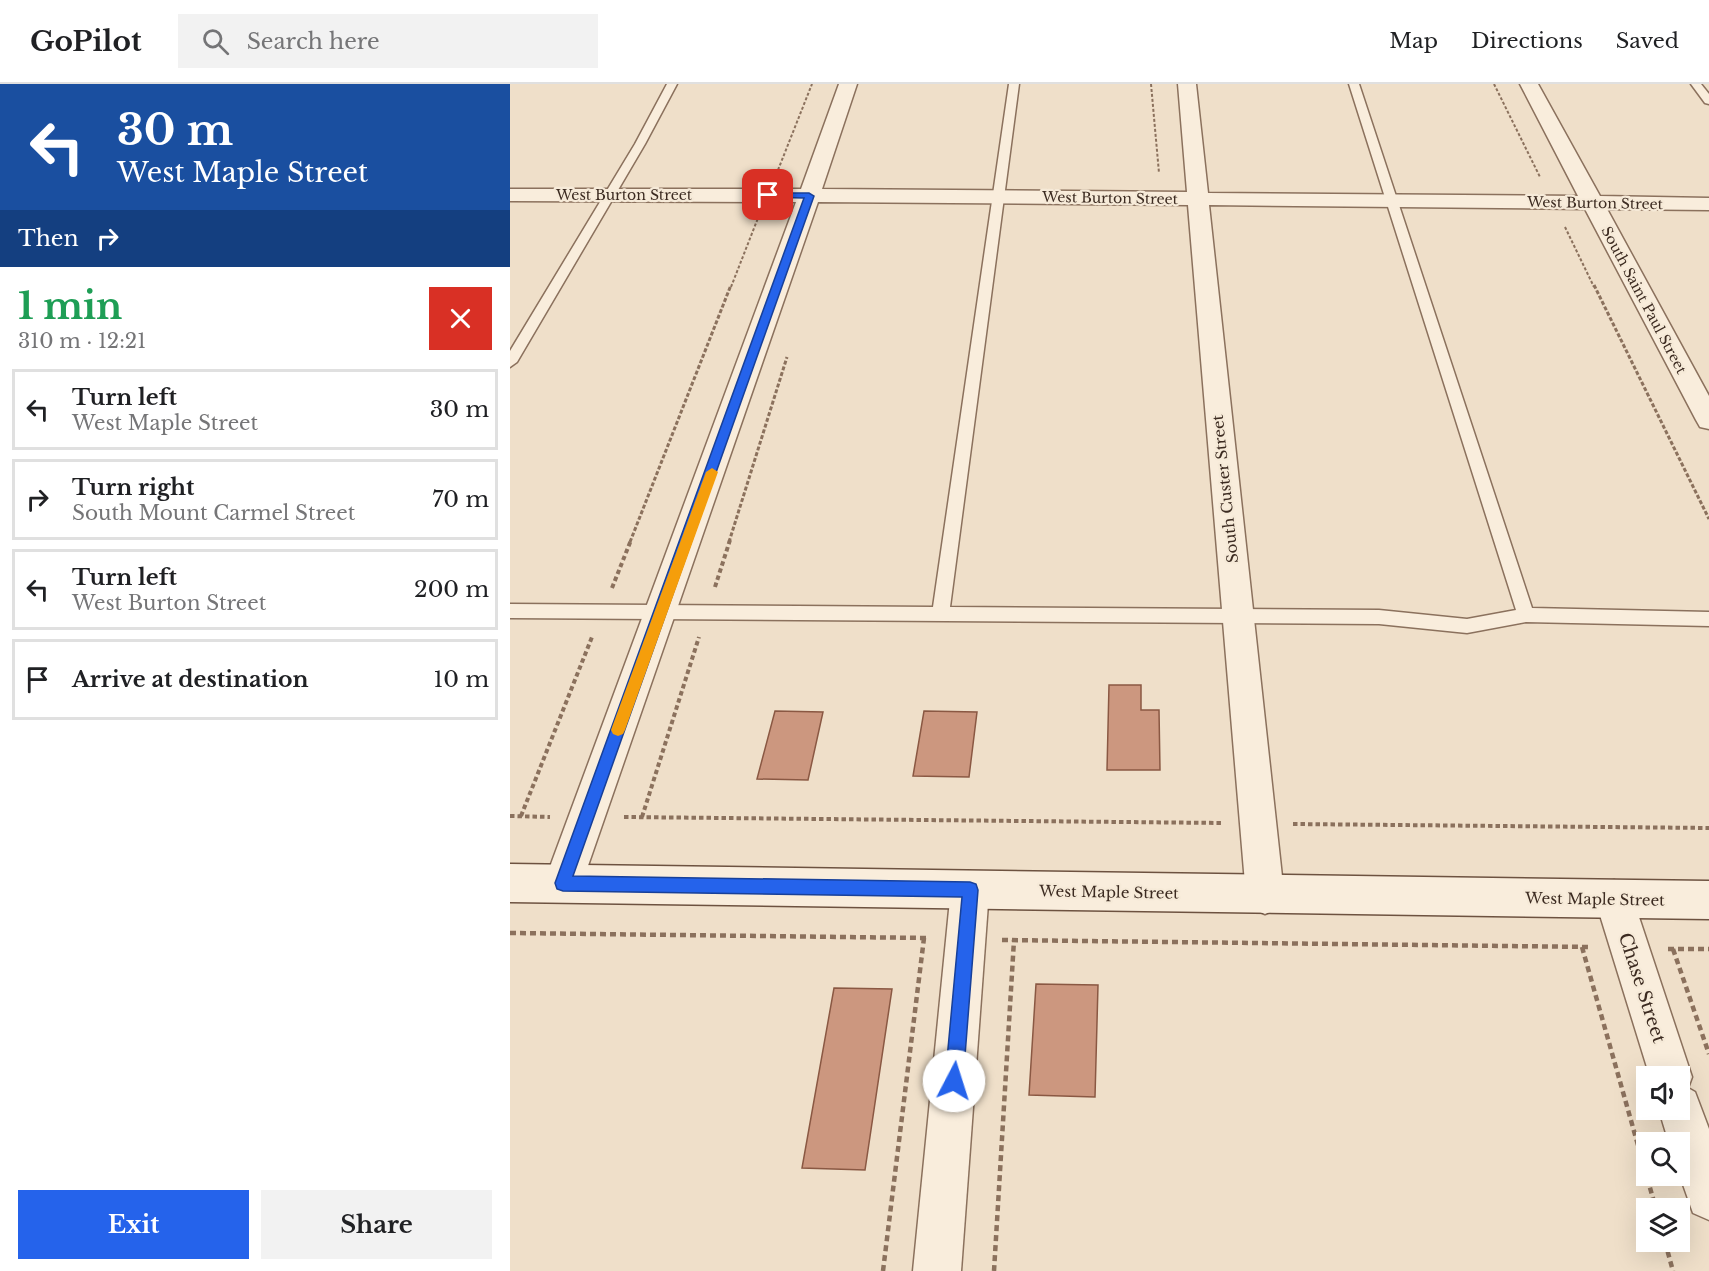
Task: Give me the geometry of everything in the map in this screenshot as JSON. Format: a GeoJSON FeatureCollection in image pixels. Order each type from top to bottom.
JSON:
{"type":"FeatureCollection","features":[{"type":"Feature","properties":{"kind":"street"},"geometry":{"type":"LineString","coordinates":[[563,883],[848,84]]}},
{"type":"Feature","properties":{"kind":"street","name":"South Custer Street"},"geometry":{"type":"LineString","coordinates":[[1187,84],[1265,895]]}},
{"type":"Feature","properties":{"kind":"street","name":"South Saint Paul Street"},"geometry":{"type":"LineString","coordinates":[[1529,84],[1709,420]]}},
{"type":"Feature","properties":{"kind":"street","name":"West Burton Street"},"geometry":{"type":"LineString","coordinates":[[510,195],[768,195],[1709,204]]}},
{"type":"Feature","properties":{"kind":"street","name":"West Maple Street"},"geometry":{"type":"LineString","coordinates":[[510,883],[1709,900]]}},
{"type":"Feature","properties":{"kind":"street"},"geometry":{"type":"LineString","coordinates":[[937,1271],[970,890]]}},
{"type":"Feature","properties":{"kind":"street","name":"Chase Street"},"geometry":{"type":"LineString","coordinates":[[1614,899],[1667,1066]]}},
{"type":"Feature","properties":{"kind":"street"},"geometry":{"type":"LineString","coordinates":[[1684,1120],[1709,1197]]}},
{"type":"Feature","properties":{"kind":"lane"},"geometry":{"type":"LineString","coordinates":[[510,362],[610,195],[672,84]]}},
{"type":"Feature","properties":{"kind":"lane"},"geometry":{"type":"LineString","coordinates":[[941,614],[1014,84]]}},
{"type":"Feature","properties":{"kind":"lane"},"geometry":{"type":"LineString","coordinates":[[1354,84],[1526,615]]}},
{"type":"Feature","properties":{"kind":"lane"},"geometry":{"type":"LineString","coordinates":[[1696,84],[1709,101]]}},
{"type":"Feature","properties":{"kind":"lane"},"geometry":{"type":"LineString","coordinates":[[510,611],[1379,617],[1467,626],[1526,615],[1709,619]]}},
{"type":"Feature","properties":{"kind":"path"},"geometry":{"type":"LineString","coordinates":[[521,816],[812,84]]}},
{"type":"Feature","properties":{"kind":"path"},"geometry":{"type":"LineString","coordinates":[[1151,84],[1162,199]]}},
{"type":"Feature","properties":{"kind":"path"},"geometry":{"type":"LineString","coordinates":[[1494,84],[1709,519]]}},
{"type":"Feature","properties":{"kind":"path"},"geometry":{"type":"LineString","coordinates":[[642,818],[787,356]]}},
{"type":"Feature","properties":{"kind":"path"},"geometry":{"type":"LineString","coordinates":[[510,816],[1709,828]]}},
{"type":"Feature","properties":{"kind":"path"},"geometry":{"type":"LineString","coordinates":[[510,933],[1709,949]]}},
{"type":"Feature","properties":{"kind":"path"},"geometry":{"type":"LineString","coordinates":[[883,1271],[924,938]]}},
{"type":"Feature","properties":{"kind":"path"},"geometry":{"type":"LineString","coordinates":[[994,1271],[1014,940]]}},
{"type":"Feature","properties":{"kind":"path"},"geometry":{"type":"LineString","coordinates":[[1582,947],[1653,1198]]}},
{"type":"Feature","properties":{"kind":"path"},"geometry":{"type":"LineString","coordinates":[[1672,949],[1709,1054]]}},
{"type":"Feature","properties":{"kind":"path"},"geometry":{"type":"LineString","coordinates":[[1668,1252],[1673,1271]]}},
{"type":"Feature","properties":{"kind":"building"},"geometry":{"type":"Polygon","coordinates":[[[1109,685],[1141,685],[1141,710],[1159,710],[1160,770],[1107,770],[1109,685]]]}},
{"type":"Feature","properties":{"kind":"building"},"geometry":{"type":"Polygon","coordinates":[[[775,711],[823,712],[808,780],[757,779],[775,711]]]}},
{"type":"Feature","properties":{"kind":"building"},"geometry":{"type":"Polygon","coordinates":[[[924,711],[977,712],[969,777],[913,776],[924,711]]]}},
{"type":"Feature","properties":{"kind":"building"},"geometry":{"type":"Polygon","coordinates":[[[1036,984],[1098,985],[1095,1097],[1029,1095],[1036,984]]]}},
{"type":"Feature","properties":{"kind":"building"},"geometry":{"type":"Polygon","coordinates":[[[834,988],[892,989],[865,1170],[802,1168],[834,988]]]}},
{"type":"Feature","properties":{"kind":"slow traffic"},"geometry":{"type":"LineString","coordinates":[[618,730],[712,472]]}},
{"type":"Feature","properties":{"kind":"route"},"geometry":{"type":"LineString","coordinates":[[768,195],[809,196],[563,883],[970,890],[954,1081]]}}]}
